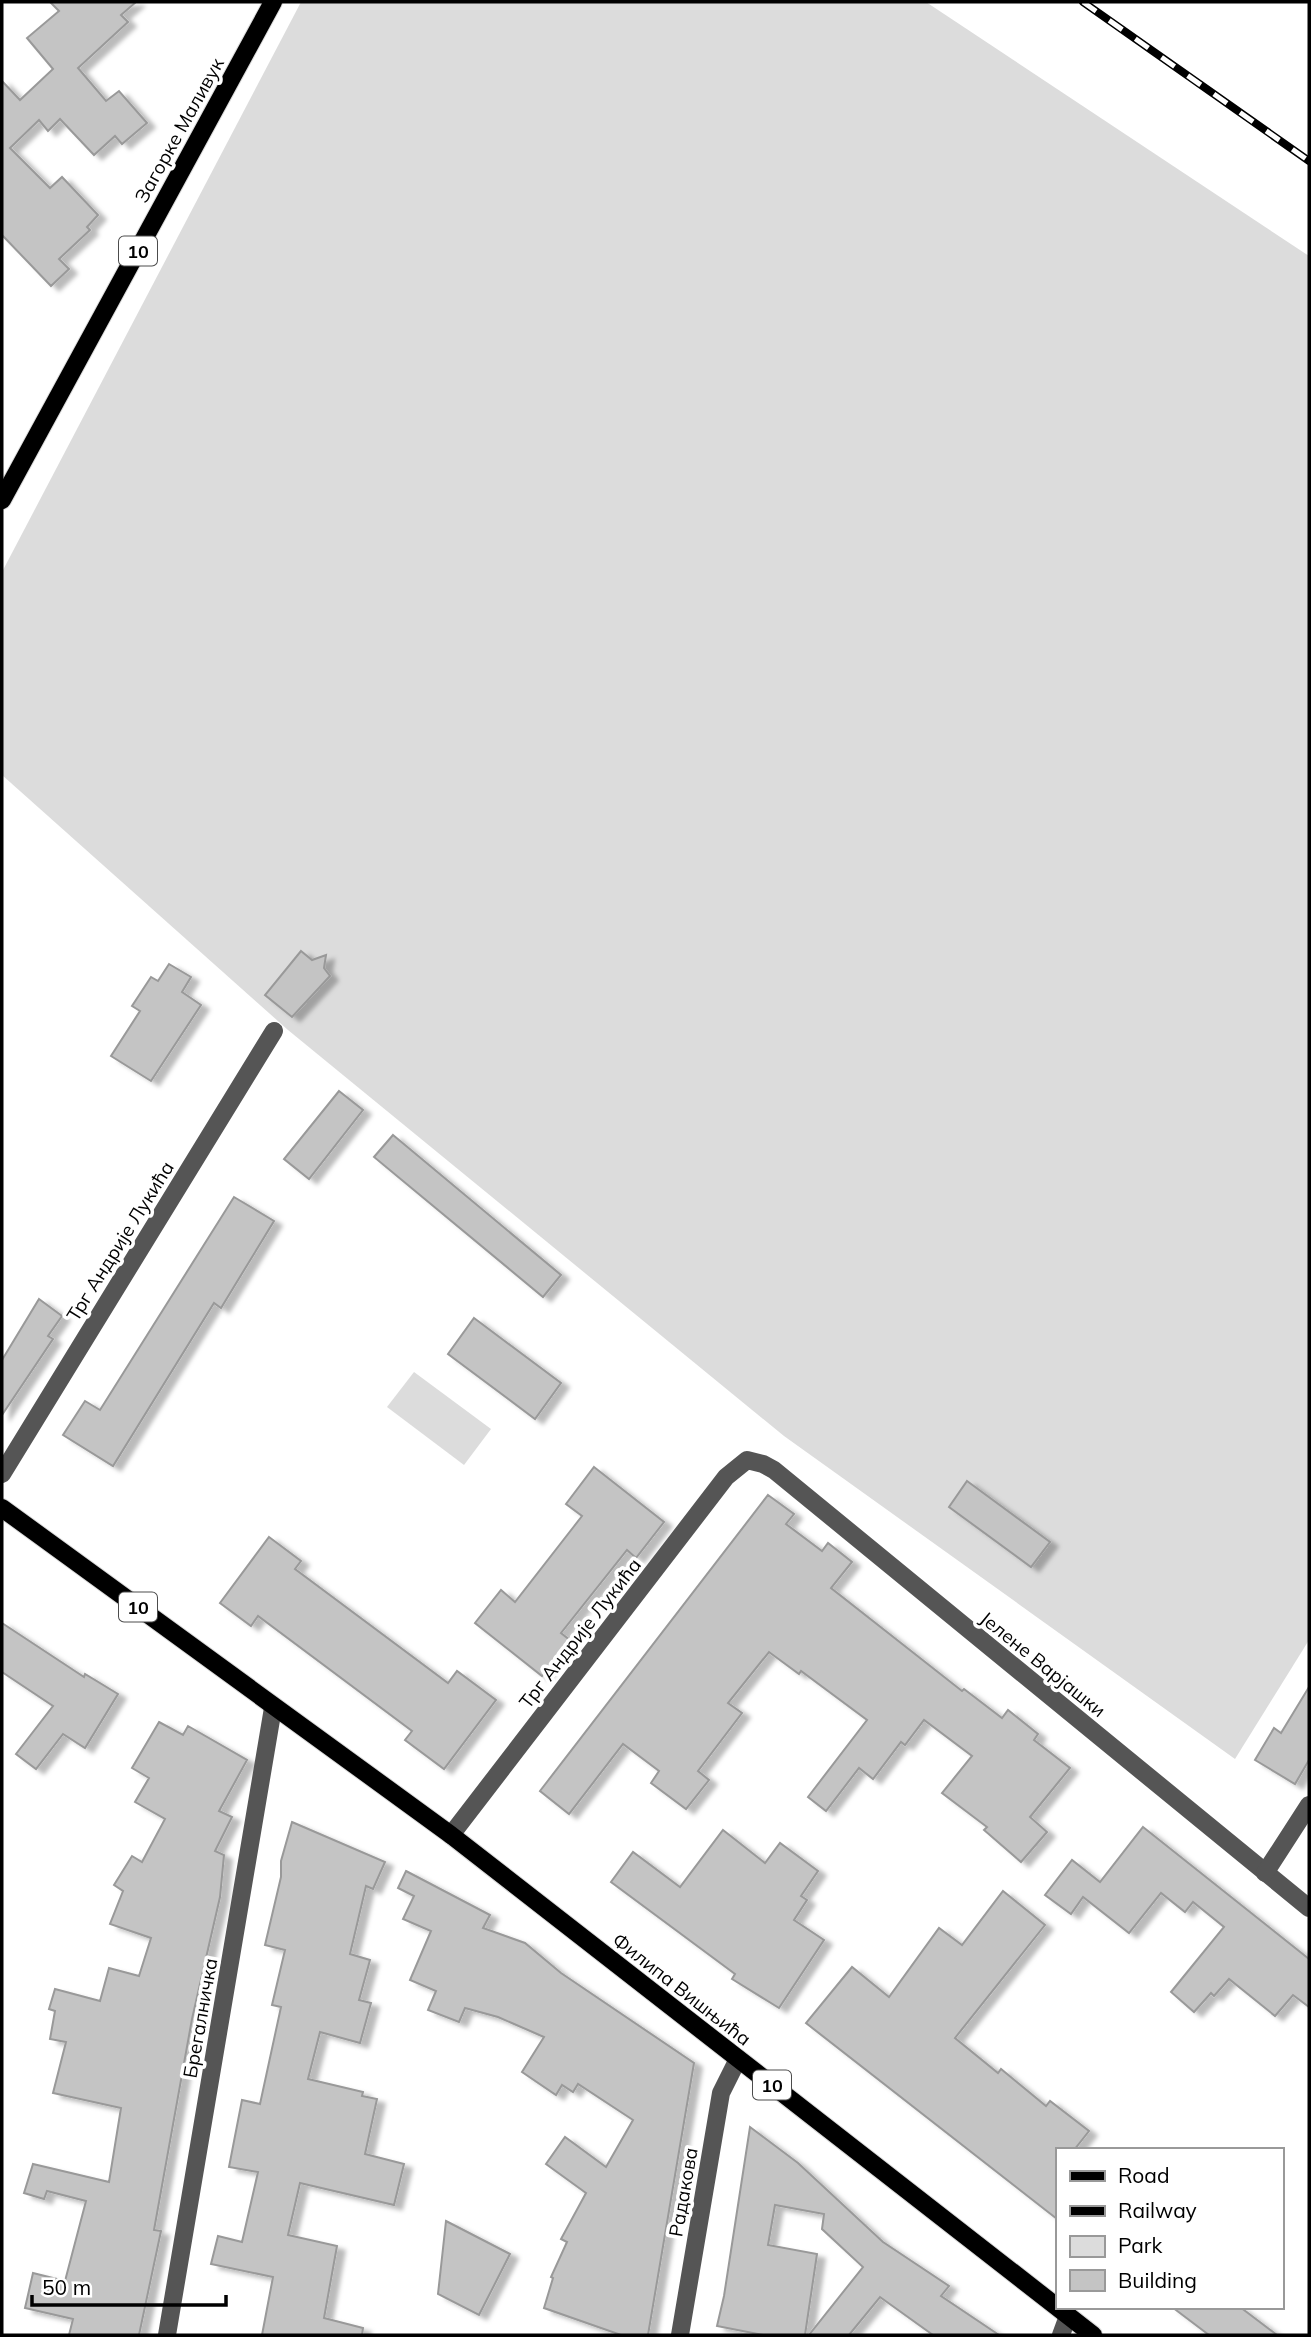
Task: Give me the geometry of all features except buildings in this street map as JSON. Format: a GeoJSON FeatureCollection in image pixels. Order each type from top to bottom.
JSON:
{"type":"FeatureCollection","features":[{"type":"Feature","properties":{"kind":"main road","name":"Загорке Маливук"},"geometry":{"type":"LineString","coordinates":[[2,500],[272,2]]}},
{"type":"Feature","properties":{"kind":"main road","name":"10"},"geometry":{"type":"LineString","coordinates":[[2,1508],[273,1708]]}},
{"type":"Feature","properties":{"kind":"main road","name":"Филипа Вишњића"},"geometry":{"type":"LineString","coordinates":[[273,1708],[451,1835],[1056,2307]]}},
{"type":"Feature","properties":{"kind":"main road","name":"Филипа Вишњића"},"geometry":{"type":"LineString","coordinates":[[1059,2309],[1093,2335]]}},
{"type":"Feature","properties":{"kind":"street","name":"Трг Андрије Лукића"},"geometry":{"type":"LineString","coordinates":[[2,1474],[274,1031]]}},
{"type":"Feature","properties":{"kind":"street","name":"Трг Андрије Лукића"},"geometry":{"type":"LineString","coordinates":[[451,1835],[726,1477],[747,1461]]}},
{"type":"Feature","properties":{"kind":"street","name":"Јелене Варјашки"},"geometry":{"type":"LineString","coordinates":[[747,1461],[774,1470],[1309,1908]]}},
{"type":"Feature","properties":{"kind":"street","name":"Брегалничка"},"geometry":{"type":"LineString","coordinates":[[167,2335],[273,1708]]}},
{"type":"Feature","properties":{"kind":"street"},"geometry":{"type":"LineString","coordinates":[[1265,1873],[1309,1805]]}},
{"type":"Feature","properties":{"kind":"street","name":"Радакова"},"geometry":{"type":"LineString","coordinates":[[680,2335],[721,2093],[738,2059]]}},
{"type":"Feature","properties":{"kind":"street"},"geometry":{"type":"LineString","coordinates":[[1061,2335],[1068,2316]]}},
{"type":"Feature","properties":{"kind":"green space"},"geometry":{"type":"Polygon","coordinates":[[[301,2],[926,2],[1309,256],[1309,1640],[1235,1759],[784,1436],[288,1030],[2,775],[2,572],[301,2]]]}},
{"type":"Feature","properties":{"kind":"green space"},"geometry":{"type":"Polygon","coordinates":[[[414,1372],[491,1429],[464,1465],[387,1407],[414,1372]]]}},
{"type":"Feature","properties":{"kind":"railway"},"geometry":{"type":"LineString","coordinates":[[1083,2],[1309,161]]}}]}
